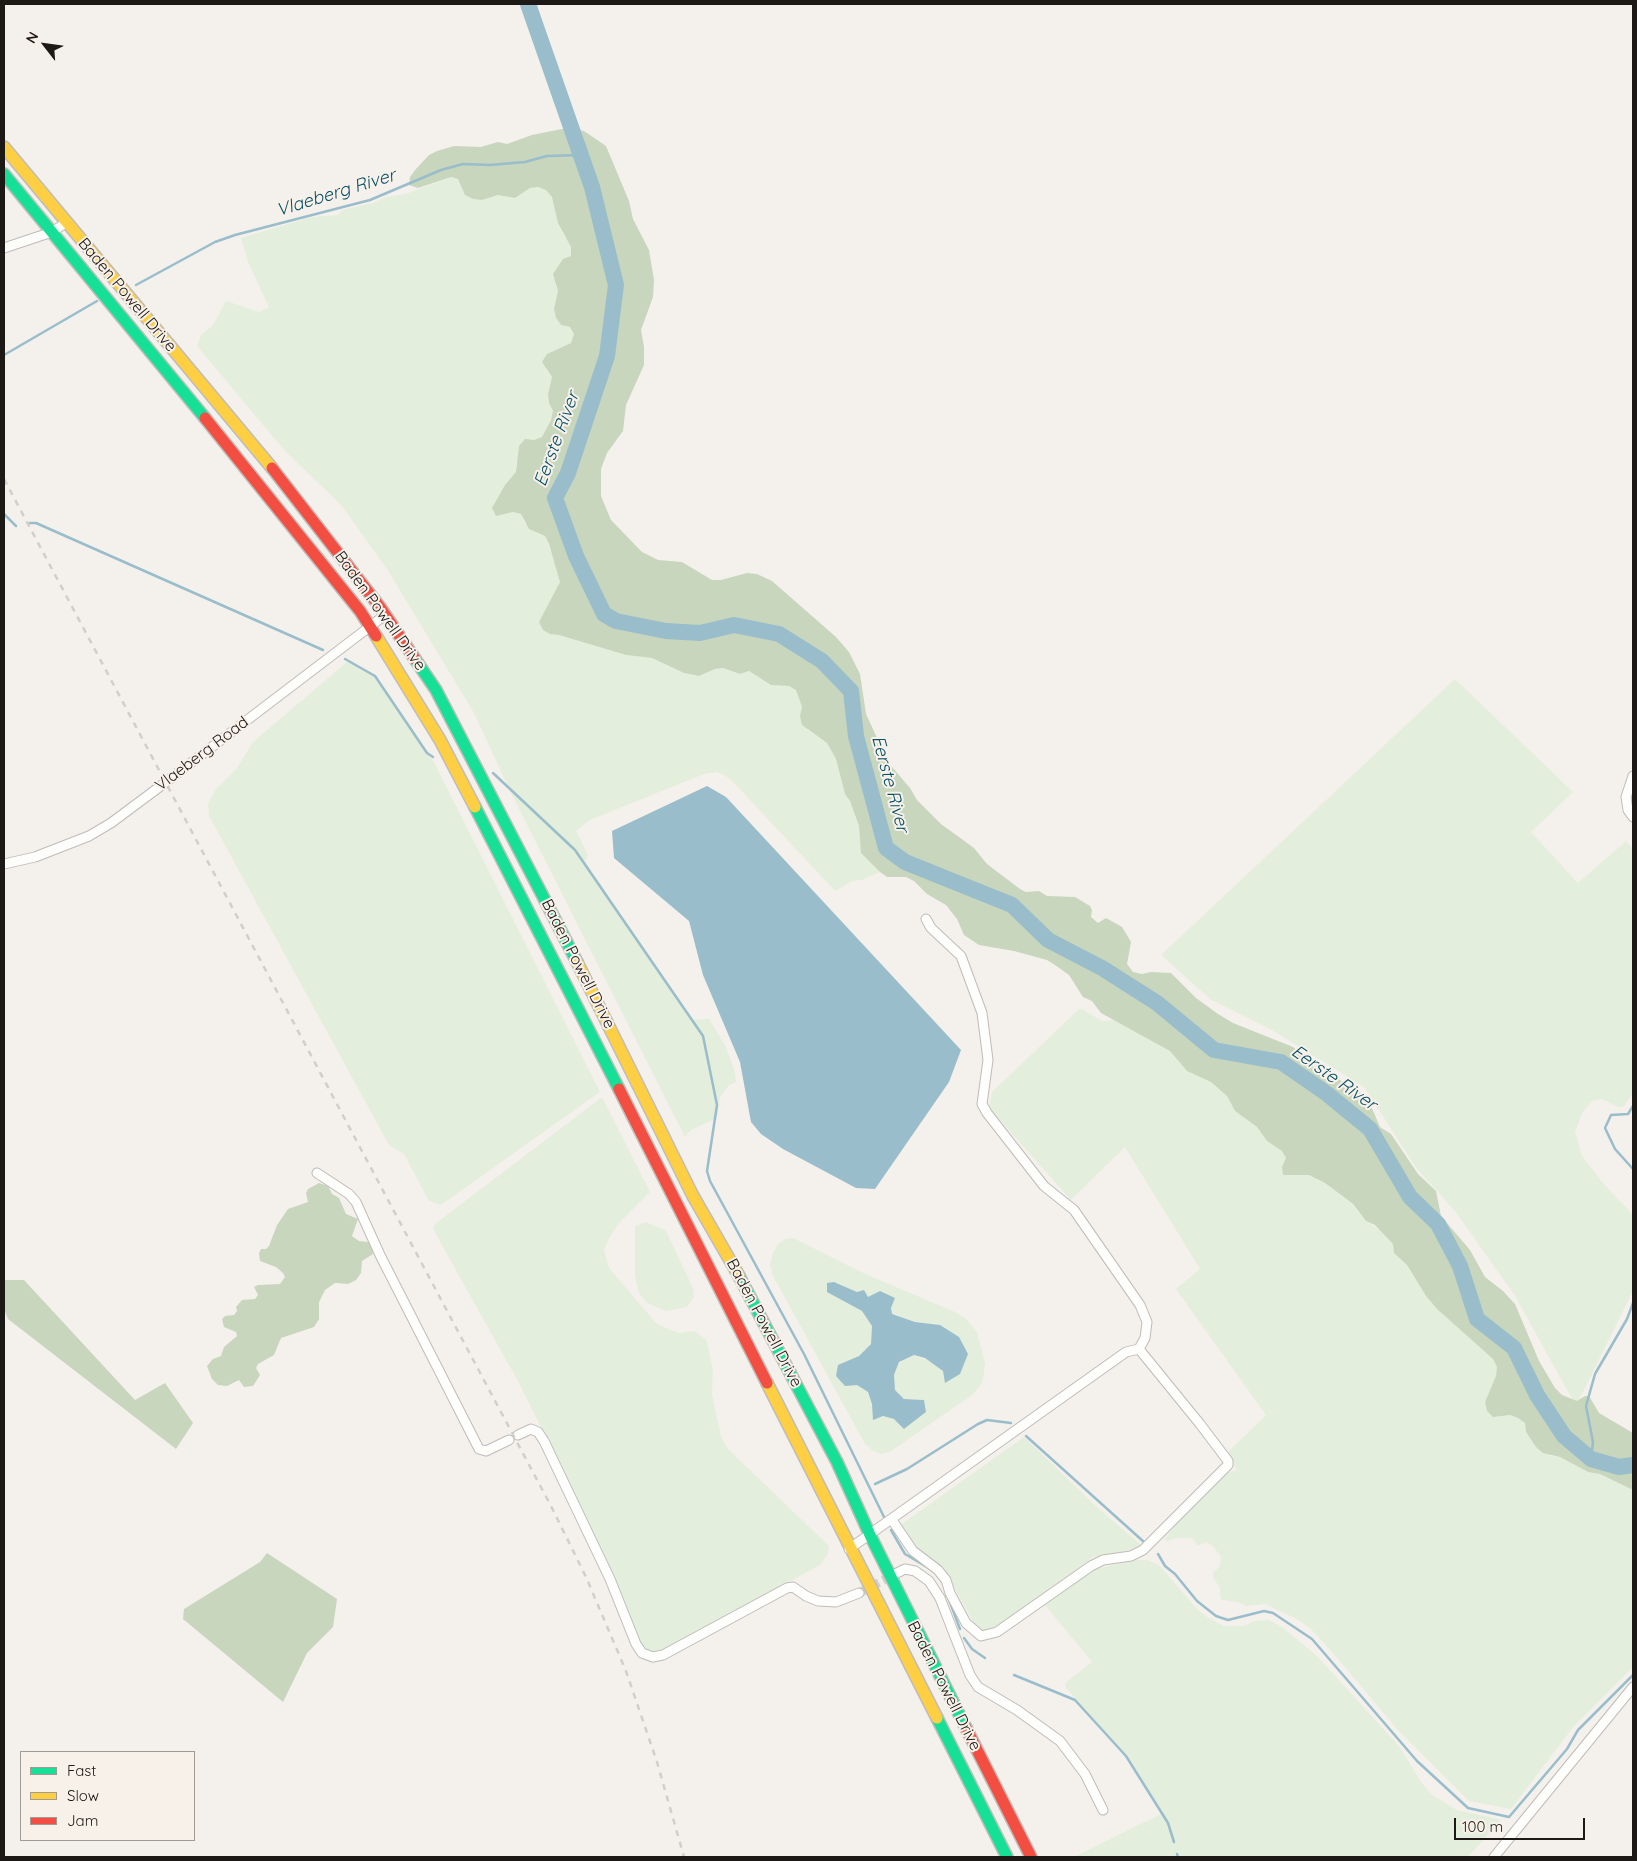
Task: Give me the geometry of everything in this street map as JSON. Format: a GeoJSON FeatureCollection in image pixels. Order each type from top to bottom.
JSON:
{"type":"FeatureCollection","features":[{"type":"Feature","properties":{"kind":"main road","name":"Baden Powell Drive"},"geometry":{"type":"LineString","coordinates":[[4,148],[277,474],[385,614],[436,690],[458,727],[694,1196],[735,1268],[837,1462],[870,1535],[1031,1857]]}},
{"type":"Feature","properties":{"kind":"main road","name":"Baden Powell Drive"},"geometry":{"type":"LineString","coordinates":[[4,174],[233,451],[370,626],[440,740],[1007,1857]]}},
{"type":"Feature","properties":{"kind":"street"},"geometry":{"type":"LineString","coordinates":[[4,248],[52,232],[66,222]]}},
{"type":"Feature","properties":{"kind":"street","name":"Vlaeberg Road"},"geometry":{"type":"LineString","coordinates":[[4,864],[35,857],[88,836],[111,823],[385,614]]}},
{"type":"Feature","properties":{"kind":"street"},"geometry":{"type":"LineString","coordinates":[[1633,776],[1626,797],[1628,810],[1633,817]]}},
{"type":"Feature","properties":{"kind":"street"},"geometry":{"type":"LineString","coordinates":[[849,1548],[892,1520],[1126,1352],[1139,1349],[1145,1338],[1147,1322],[1140,1305],[1074,1210],[1044,1186],[982,1104],[988,1060],[982,1013],[961,956],[931,928],[926,919]]}},
{"type":"Feature","properties":{"kind":"street"},"geometry":{"type":"LineString","coordinates":[[317,1173],[350,1194],[356,1202],[380,1255],[479,1449],[486,1451],[509,1440]]}},
{"type":"Feature","properties":{"kind":"street"},"geometry":{"type":"LineString","coordinates":[[892,1520],[913,1551],[942,1575],[966,1623],[974,1632],[981,1636],[997,1632],[1091,1566],[1103,1560],[1131,1556],[1144,1550],[1227,1469],[1228,1461],[1139,1349]]}},
{"type":"Feature","properties":{"kind":"street"},"geometry":{"type":"LineString","coordinates":[[518,1435],[530,1429],[538,1432],[544,1441],[610,1579],[636,1644],[642,1652],[653,1658],[663,1655],[787,1588],[793,1587],[806,1596],[818,1601],[836,1602],[859,1593]]}},
{"type":"Feature","properties":{"kind":"street"},"geometry":{"type":"LineString","coordinates":[[897,1573],[905,1569],[915,1571],[929,1581],[940,1598],[970,1675],[978,1687],[1017,1710],[1060,1741],[1085,1774],[1103,1810]]}},
{"type":"Feature","properties":{"kind":"street"},"geometry":{"type":"LineString","coordinates":[[953,1631],[965,1634],[974,1632]]}},
{"type":"Feature","properties":{"kind":"street"},"geometry":{"type":"LineString","coordinates":[[1494,1857],[1633,1687]]}},
{"type":"Feature","properties":{"kind":"green space"},"geometry":{"type":"Polygon","coordinates":[[[567,128],[584,131],[606,146],[629,201],[633,219],[649,250],[654,280],[653,297],[641,330],[644,347],[644,365],[626,405],[623,431],[607,453],[601,469],[601,496],[611,520],[642,552],[658,560],[682,562],[712,580],[721,580],[747,573],[757,574],[772,581],[836,637],[849,652],[860,674],[866,714],[878,740],[881,754],[910,788],[917,800],[941,824],[974,848],[987,864],[1026,892],[1039,891],[1047,896],[1075,897],[1090,906],[1092,910],[1091,917],[1098,923],[1106,918],[1122,927],[1131,942],[1127,964],[1133,972],[1142,974],[1151,972],[1171,973],[1196,998],[1218,1014],[1233,1023],[1293,1047],[1308,1059],[1315,1069],[1328,1073],[1360,1092],[1371,1106],[1380,1127],[1391,1134],[1418,1174],[1436,1191],[1441,1216],[1470,1250],[1485,1277],[1503,1291],[1515,1304],[1539,1361],[1555,1388],[1562,1395],[1577,1401],[1585,1396],[1589,1396],[1599,1413],[1633,1433],[1633,1490],[1600,1474],[1588,1472],[1560,1457],[1543,1453],[1536,1447],[1526,1432],[1525,1423],[1518,1418],[1510,1415],[1493,1417],[1487,1411],[1485,1402],[1496,1376],[1497,1367],[1493,1359],[1437,1309],[1426,1296],[1407,1265],[1394,1253],[1393,1244],[1375,1225],[1366,1221],[1353,1204],[1325,1183],[1309,1175],[1283,1175],[1282,1167],[1286,1158],[1282,1151],[1267,1141],[1257,1127],[1235,1111],[1227,1096],[1211,1082],[1187,1071],[1170,1051],[1101,1013],[1092,1001],[1083,997],[1069,975],[1055,965],[1047,960],[1014,951],[979,945],[964,935],[957,919],[946,905],[927,894],[914,881],[906,877],[887,877],[880,872],[861,853],[859,826],[850,801],[845,794],[836,759],[827,743],[802,725],[800,716],[802,707],[796,690],[789,686],[771,685],[749,671],[740,674],[723,668],[715,669],[699,676],[684,673],[652,658],[626,655],[550,634],[543,630],[539,622],[560,582],[549,544],[545,536],[529,529],[521,514],[513,512],[496,516],[492,508],[505,485],[516,472],[519,446],[525,439],[534,440],[542,437],[551,420],[553,411],[549,403],[548,394],[552,377],[542,362],[547,354],[571,343],[574,334],[570,327],[561,325],[556,318],[554,309],[558,291],[553,274],[563,259],[571,256],[571,247],[558,223],[552,197],[546,190],[538,187],[530,188],[515,198],[498,195],[482,200],[473,199],[465,195],[458,179],[451,177],[418,188],[409,185],[410,177],[416,169],[429,155],[437,151],[454,146],[481,147],[498,142],[507,144],[532,135],[567,128]]]}},
{"type":"Feature","properties":{"kind":"green space"},"geometry":{"type":"Polygon","coordinates":[[[451,177],[458,179],[465,195],[473,199],[482,200],[498,195],[515,198],[530,188],[538,187],[546,190],[552,197],[562,232],[572,247],[571,256],[556,282],[558,291],[554,309],[556,318],[561,325],[570,327],[574,334],[571,343],[547,354],[546,370],[552,377],[548,394],[549,403],[553,411],[551,420],[542,437],[534,440],[516,463],[517,472],[505,485],[496,516],[513,512],[521,514],[524,522],[537,533],[545,536],[559,573],[560,582],[556,590],[550,634],[626,655],[652,658],[684,673],[699,676],[715,669],[723,668],[740,674],[749,671],[771,685],[789,686],[796,690],[802,707],[800,716],[808,730],[827,743],[836,759],[845,794],[850,801],[859,826],[862,853],[880,872],[862,880],[852,881],[835,891],[735,784],[725,775],[716,772],[704,774],[590,820],[576,831],[588,855],[585,861],[691,1020],[709,1019],[725,1045],[735,1072],[736,1082],[729,1085],[720,1097],[717,1118],[691,1130],[685,1137],[512,795],[474,713],[387,569],[341,505],[285,451],[197,346],[201,335],[213,325],[226,301],[259,312],[269,307],[248,262],[241,238],[312,217],[338,215],[342,210],[373,203],[386,197],[406,194],[451,177]]]}},
{"type":"Feature","properties":{"kind":"green space"},"geometry":{"type":"Polygon","coordinates":[[[347,662],[374,675],[435,764],[600,1092],[441,1205],[429,1201],[404,1154],[389,1145],[209,816],[208,804],[216,789],[237,768],[253,742],[347,662]]]}},
{"type":"Feature","properties":{"kind":"green space"},"geometry":{"type":"Polygon","coordinates":[[[1455,679],[1573,792],[1531,832],[1578,883],[1626,841],[1633,849],[1633,1093],[1623,1107],[1618,1107],[1602,1099],[1592,1101],[1583,1112],[1575,1131],[1582,1156],[1603,1183],[1633,1215],[1633,1291],[1576,1406],[1515,1296],[1455,1211],[1417,1169],[1364,1087],[1272,1030],[1210,999],[1161,955],[1455,679]]]}},
{"type":"Feature","properties":{"kind":"green space"},"geometry":{"type":"Polygon","coordinates":[[[1082,1009],[1102,1021],[1117,1020],[1170,1051],[1187,1071],[1212,1082],[1227,1096],[1235,1111],[1257,1127],[1267,1141],[1282,1150],[1286,1158],[1282,1167],[1283,1175],[1309,1175],[1325,1183],[1353,1205],[1366,1221],[1381,1231],[1393,1244],[1394,1253],[1407,1265],[1426,1296],[1437,1309],[1493,1359],[1497,1367],[1496,1376],[1485,1402],[1487,1411],[1493,1417],[1510,1415],[1518,1418],[1525,1423],[1526,1432],[1536,1447],[1588,1472],[1600,1474],[1633,1490],[1633,1667],[1574,1726],[1511,1809],[1469,1801],[1397,1729],[1311,1629],[1297,1619],[1265,1604],[1246,1606],[1238,1602],[1222,1600],[1220,1588],[1213,1577],[1213,1573],[1220,1566],[1221,1557],[1213,1546],[1206,1542],[1198,1546],[1193,1539],[1189,1538],[1164,1540],[1186,1511],[1226,1473],[1237,1470],[1226,1454],[1266,1415],[1176,1289],[1200,1269],[1125,1147],[1071,1200],[989,1108],[992,1092],[1078,1010],[1082,1009]]]}},
{"type":"Feature","properties":{"kind":"green space"},"geometry":{"type":"Polygon","coordinates":[[[602,1097],[650,1192],[619,1223],[609,1238],[604,1250],[609,1268],[657,1324],[678,1333],[695,1331],[707,1341],[713,1370],[712,1394],[721,1437],[728,1449],[829,1546],[828,1554],[820,1565],[655,1654],[642,1648],[547,1439],[519,1383],[433,1229],[435,1224],[602,1097]]]}},
{"type":"Feature","properties":{"kind":"green space"},"geometry":{"type":"Polygon","coordinates":[[[319,1183],[328,1186],[332,1194],[339,1198],[346,1214],[358,1219],[352,1236],[359,1241],[368,1242],[371,1245],[373,1254],[362,1261],[361,1273],[356,1280],[348,1284],[335,1283],[325,1290],[319,1302],[319,1319],[314,1327],[281,1338],[274,1355],[258,1364],[256,1368],[260,1375],[253,1386],[244,1387],[239,1380],[227,1386],[218,1385],[212,1379],[207,1366],[213,1359],[221,1356],[224,1347],[237,1336],[236,1332],[224,1327],[222,1319],[225,1316],[234,1315],[237,1311],[236,1307],[242,1300],[255,1299],[258,1295],[254,1287],[258,1285],[280,1284],[285,1277],[276,1267],[260,1261],[259,1253],[261,1249],[266,1249],[269,1246],[277,1225],[288,1209],[308,1202],[306,1193],[308,1189],[319,1183]]]}},
{"type":"Feature","properties":{"kind":"green space"},"geometry":{"type":"Polygon","coordinates":[[[646,1222],[666,1231],[693,1288],[694,1297],[687,1307],[666,1311],[647,1303],[639,1293],[635,1276],[635,1226],[646,1222]]]}},
{"type":"Feature","properties":{"kind":"green space"},"geometry":{"type":"Polygon","coordinates":[[[793,1238],[861,1272],[957,1313],[966,1319],[977,1332],[985,1364],[983,1379],[979,1387],[972,1395],[891,1451],[881,1454],[872,1450],[865,1444],[773,1276],[770,1265],[773,1253],[778,1244],[785,1239],[793,1238]],[[835,1282],[846,1302],[862,1311],[872,1326],[871,1344],[859,1356],[850,1360],[857,1385],[868,1392],[872,1404],[883,1416],[894,1419],[905,1429],[926,1412],[924,1400],[904,1399],[895,1390],[894,1375],[899,1362],[914,1355],[935,1363],[943,1371],[946,1383],[940,1325],[915,1322],[892,1314],[891,1308],[895,1298],[886,1295],[868,1297],[835,1282]]]}},
{"type":"Feature","properties":{"kind":"green space"},"geometry":{"type":"Polygon","coordinates":[[[4,1280],[24,1280],[135,1400],[165,1383],[193,1423],[176,1449],[8,1319],[4,1309],[4,1280]]]}},
{"type":"Feature","properties":{"kind":"green space"},"geometry":{"type":"Polygon","coordinates":[[[1024,1437],[1098,1508],[1141,1545],[1126,1551],[1093,1557],[992,1630],[983,1632],[976,1627],[945,1571],[915,1546],[902,1528],[902,1524],[1024,1437]]]}},
{"type":"Feature","properties":{"kind":"green space"},"geometry":{"type":"Polygon","coordinates":[[[267,1553],[337,1599],[333,1627],[307,1653],[283,1702],[183,1619],[184,1609],[260,1562],[267,1553]]]}},
{"type":"Feature","properties":{"kind":"green space"},"geometry":{"type":"Polygon","coordinates":[[[1133,1560],[1148,1560],[1159,1565],[1198,1610],[1224,1626],[1243,1626],[1255,1621],[1269,1620],[1282,1627],[1317,1656],[1399,1746],[1421,1782],[1432,1795],[1457,1810],[1501,1820],[1468,1857],[1074,1857],[1163,1813],[1128,1756],[1066,1688],[1065,1683],[1092,1662],[1045,1605],[1096,1569],[1133,1560]]]}},
{"type":"Feature","properties":{"kind":"water"},"geometry":{"type":"Polygon","coordinates":[[[707,786],[726,797],[961,1050],[949,1082],[875,1189],[856,1188],[783,1149],[761,1134],[751,1122],[740,1062],[703,975],[689,921],[614,858],[612,831],[707,786]]]}},
{"type":"Feature","properties":{"kind":"water"},"geometry":{"type":"Polygon","coordinates":[[[834,1282],[857,1292],[864,1290],[868,1297],[880,1291],[895,1298],[891,1308],[892,1314],[915,1322],[940,1325],[959,1337],[968,1354],[960,1374],[945,1383],[943,1371],[925,1358],[914,1355],[899,1362],[894,1375],[895,1390],[904,1399],[924,1400],[926,1412],[904,1429],[894,1419],[883,1416],[873,1420],[872,1404],[868,1392],[857,1385],[845,1386],[836,1376],[838,1365],[859,1356],[871,1344],[872,1326],[862,1311],[827,1292],[827,1283],[834,1282]]]}},
{"type":"Feature","properties":{"kind":"waterway","name":"Eerste River"},"geometry":{"type":"LineString","coordinates":[[528,4],[592,187],[616,285],[607,356],[568,473],[555,498],[576,556],[604,614],[616,621],[666,631],[700,633],[734,625],[779,634],[822,661],[851,691],[856,736],[886,848],[905,862],[1012,905],[1048,940],[1102,968],[1157,1003],[1214,1050],[1281,1062],[1326,1093],[1370,1129],[1410,1197],[1438,1224],[1460,1266],[1477,1319],[1514,1348],[1537,1395],[1564,1436],[1591,1459],[1619,1467],[1633,1465]]}},
{"type":"Feature","properties":{"kind":"waterway","name":"Vlaeberg River"},"geometry":{"type":"LineString","coordinates":[[136,285],[215,242],[235,235],[370,200],[441,170],[463,164],[490,165],[525,162],[547,156],[580,155]]}},
{"type":"Feature","properties":{"kind":"waterway","name":"Vlaeberg River"},"geometry":{"type":"LineString","coordinates":[[4,355],[97,301]]}},
{"type":"Feature","properties":{"kind":"waterway"},"geometry":{"type":"LineString","coordinates":[[4,514],[16,526]]}},
{"type":"Feature","properties":{"kind":"waterway"},"geometry":{"type":"LineString","coordinates":[[30,523],[36,523],[323,650]]}},
{"type":"Feature","properties":{"kind":"waterway"},"geometry":{"type":"LineString","coordinates":[[345,659],[375,676],[427,753],[433,757]]}},
{"type":"Feature","properties":{"kind":"waterway"},"geometry":{"type":"LineString","coordinates":[[493,773],[575,850],[703,1036],[717,1105],[707,1171],[710,1181],[804,1354],[884,1517]]}},
{"type":"Feature","properties":{"kind":"waterway"},"geometry":{"type":"LineString","coordinates":[[1633,1106],[1628,1114],[1611,1115],[1605,1128],[1615,1149],[1633,1169]]}},
{"type":"Feature","properties":{"kind":"waterway"},"geometry":{"type":"LineString","coordinates":[[1591,1459],[1593,1442],[1586,1406],[1595,1374],[1627,1319],[1633,1303]]}},
{"type":"Feature","properties":{"kind":"waterway"},"geometry":{"type":"LineString","coordinates":[[875,1484],[907,1469],[978,1424],[987,1420],[1011,1423]]}},
{"type":"Feature","properties":{"kind":"waterway"},"geometry":{"type":"LineString","coordinates":[[1026,1436],[1144,1542]]}},
{"type":"Feature","properties":{"kind":"waterway"},"geometry":{"type":"LineString","coordinates":[[891,1530],[905,1554],[927,1567]]}},
{"type":"Feature","properties":{"kind":"waterway"},"geometry":{"type":"LineString","coordinates":[[1158,1554],[1165,1566],[1175,1574],[1197,1601],[1216,1616],[1228,1620],[1264,1611],[1273,1613],[1312,1639],[1417,1761],[1468,1808],[1509,1817],[1567,1749],[1578,1730],[1633,1675]]}},
{"type":"Feature","properties":{"kind":"waterway"},"geometry":{"type":"LineString","coordinates":[[948,1597],[960,1629]]}},
{"type":"Feature","properties":{"kind":"waterway"},"geometry":{"type":"LineString","coordinates":[[964,1638],[972,1649],[985,1658]]}},
{"type":"Feature","properties":{"kind":"waterway"},"geometry":{"type":"LineString","coordinates":[[1014,1675],[1075,1700],[1126,1756],[1168,1823],[1174,1842]]}},
{"type":"Feature","properties":{"kind":"tunnel"},"geometry":{"type":"LineString","coordinates":[[859,1593],[895,1574]]}},
{"type":"Feature","properties":{"kind":"railway"},"geometry":{"type":"LineString","coordinates":[[4,479],[551,1506],[586,1577],[626,1671],[657,1762],[684,1857]]}},
{"type":"Feature","properties":{"kind":"traffic: fast"},"geometry":{"type":"LineString","coordinates":[[4,174],[205,418]]}},
{"type":"Feature","properties":{"kind":"traffic: fast"},"geometry":{"type":"LineString","coordinates":[[415,659],[436,690],[577,962]]}},
{"type":"Feature","properties":{"kind":"traffic: fast"},"geometry":{"type":"LineString","coordinates":[[475,807],[619,1089]]}},
{"type":"Feature","properties":{"kind":"traffic: fast"},"geometry":{"type":"LineString","coordinates":[[739,1276],[837,1462],[870,1535],[966,1728]]}},
{"type":"Feature","properties":{"kind":"traffic: fast"},"geometry":{"type":"LineString","coordinates":[[937,1718],[1007,1857]]}},
{"type":"Feature","properties":{"kind":"traffic: slow"},"geometry":{"type":"LineString","coordinates":[[4,147],[272,468]]}},
{"type":"Feature","properties":{"kind":"traffic: slow"},"geometry":{"type":"LineString","coordinates":[[376,636],[440,740],[475,807]]}},
{"type":"Feature","properties":{"kind":"traffic: slow"},"geometry":{"type":"LineString","coordinates":[[577,962],[693,1196],[739,1276]]}},
{"type":"Feature","properties":{"kind":"traffic: slow"},"geometry":{"type":"LineString","coordinates":[[767,1383],[937,1718]]}},
{"type":"Feature","properties":{"kind":"traffic: jam"},"geometry":{"type":"LineString","coordinates":[[205,418],[360,611],[376,636]]}},
{"type":"Feature","properties":{"kind":"traffic: jam"},"geometry":{"type":"LineString","coordinates":[[272,468],[380,607],[415,659]]}},
{"type":"Feature","properties":{"kind":"traffic: jam"},"geometry":{"type":"LineString","coordinates":[[619,1089],[767,1383]]}},
{"type":"Feature","properties":{"kind":"traffic: jam"},"geometry":{"type":"LineString","coordinates":[[966,1728],[1031,1857]]}}]}
